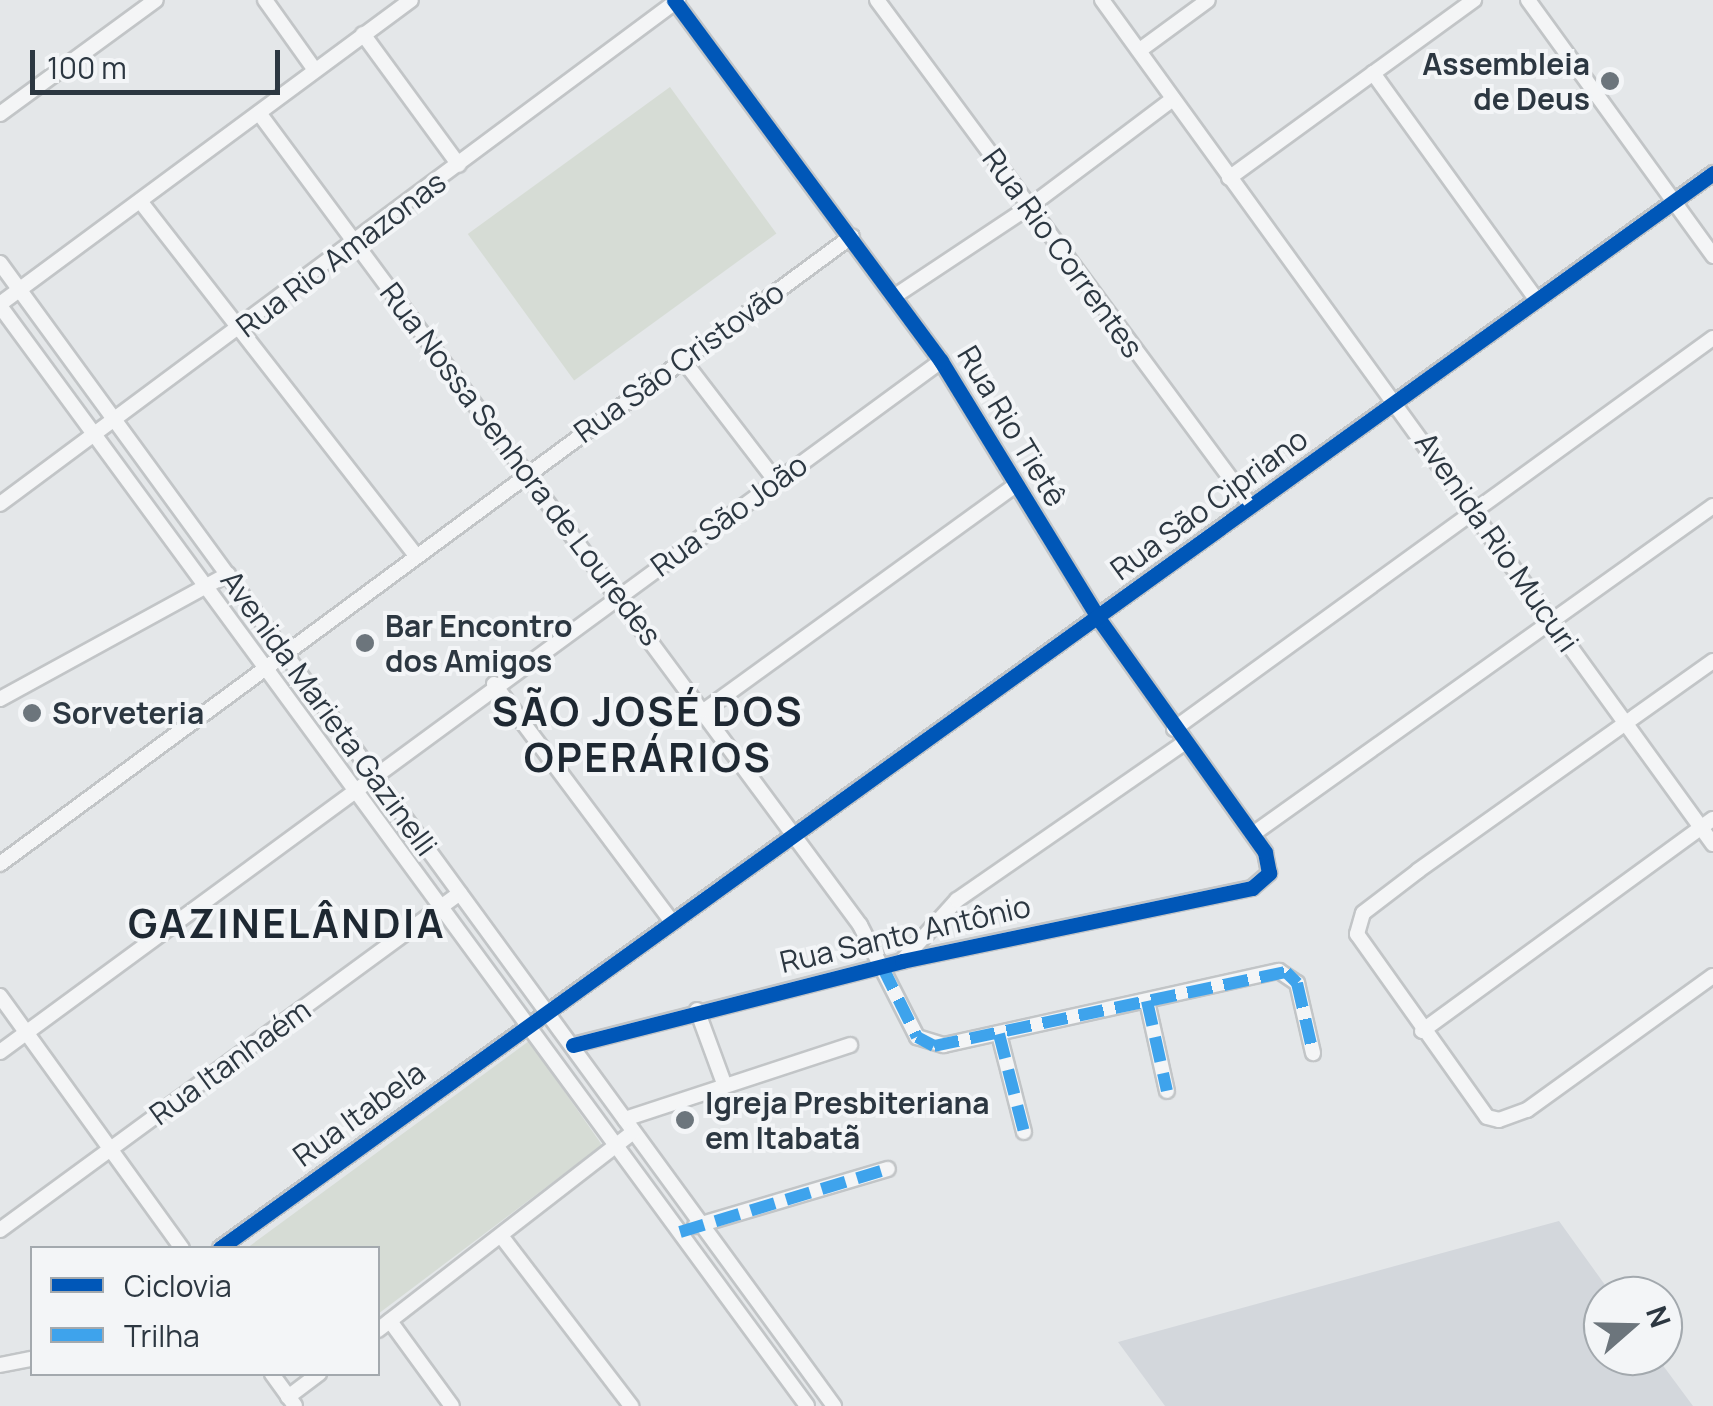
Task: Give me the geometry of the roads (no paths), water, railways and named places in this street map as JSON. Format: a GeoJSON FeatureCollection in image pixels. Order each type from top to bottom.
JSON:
{"type":"FeatureCollection","features":[{"type":"Feature","properties":{"kind":"street"},"geometry":{"type":"LineString","coordinates":[[0,114],[156,0]]}},
{"type":"Feature","properties":{"kind":"street"},"geometry":{"type":"LineString","coordinates":[[265,0],[315,70]]}},
{"type":"Feature","properties":{"kind":"street"},"geometry":{"type":"LineString","coordinates":[[0,305],[411,0]]}},
{"type":"Feature","properties":{"kind":"street","name":"Rua Rio Correntes"},"geometry":{"type":"LineString","coordinates":[[877,0],[1250,506]]}},
{"type":"Feature","properties":{"kind":"street","name":"Avenida Rio Mucuri"},"geometry":{"type":"LineString","coordinates":[[1102,0],[1229,178],[1397,400],[1626,724],[1707,823],[1713,844]]}},
{"type":"Feature","properties":{"kind":"street"},"geometry":{"type":"LineString","coordinates":[[1140,50],[1208,0]]}},
{"type":"Feature","properties":{"kind":"street"},"geometry":{"type":"LineString","coordinates":[[1229,178],[1474,0]]}},
{"type":"Feature","properties":{"kind":"street"},"geometry":{"type":"LineString","coordinates":[[1528,0],[1713,256]]}},
{"type":"Feature","properties":{"kind":"street","name":"Rua Rio Amazonas"},"geometry":{"type":"LineString","coordinates":[[0,504],[240,331],[676,1]]}},
{"type":"Feature","properties":{"kind":"street","name":"Rua Rio Tietê"},"geometry":{"type":"LineString","coordinates":[[676,1],[896,296],[940,360],[1099,619],[1174,729],[1253,834],[1270,864],[1265,882],[1252,888]]}},
{"type":"Feature","properties":{"kind":"street"},"geometry":{"type":"LineString","coordinates":[[363,34],[459,166]]}},
{"type":"Feature","properties":{"kind":"street"},"geometry":{"type":"LineString","coordinates":[[1373,73],[1536,298]]}},
{"type":"Feature","properties":{"kind":"street"},"geometry":{"type":"LineString","coordinates":[[896,296],[1029,207],[1173,98]]}},
{"type":"Feature","properties":{"kind":"street","name":"Rua Nossa Senhora de Louredes"},"geometry":{"type":"LineString","coordinates":[[259,113],[705,710],[860,925],[926,1044],[999,1034]]}},
{"type":"Feature","properties":{"kind":"street","name":"Rua São Cipriano"},"geometry":{"type":"LineString","coordinates":[[530,1024],[1099,619],[1536,298],[1709,182]]}},
{"type":"Feature","properties":{"kind":"street"},"geometry":{"type":"LineString","coordinates":[[140,201],[416,556]]}},
{"type":"Feature","properties":{"kind":"street","name":"Rua São Cristovão"},"geometry":{"type":"LineString","coordinates":[[0,864],[852,236]]}},
{"type":"Feature","properties":{"kind":"street","name":"Avenida Marieta Gazinelli"},"geometry":{"type":"LineString","coordinates":[[0,263],[834,1406]]}},
{"type":"Feature","properties":{"kind":"street","name":"Avenida Marieta Gazinelli"},"geometry":{"type":"LineString","coordinates":[[0,305],[807,1406]]}},
{"type":"Feature","properties":{"kind":"street"},"geometry":{"type":"LineString","coordinates":[[1174,729],[1713,338]]}},
{"type":"Feature","properties":{"kind":"street"},"geometry":{"type":"LineString","coordinates":[[684,360],[775,480]]}},
{"type":"Feature","properties":{"kind":"street","name":"Rua São João"},"geometry":{"type":"LineString","coordinates":[[0,1052],[494,684],[940,360]]}},
{"type":"Feature","properties":{"kind":"street"},"geometry":{"type":"LineString","coordinates":[[705,710],[1015,486]]}},
{"type":"Feature","properties":{"kind":"street"},"geometry":{"type":"LineString","coordinates":[[1253,834],[1713,506]]}},
{"type":"Feature","properties":{"kind":"street"},"geometry":{"type":"LineString","coordinates":[[0,699],[228,574]]}},
{"type":"Feature","properties":{"kind":"street"},"geometry":{"type":"LineString","coordinates":[[1713,661],[1363,914],[1357,934],[1361,946],[1488,1117],[1500,1120],[1527,1110],[1713,976]]}},
{"type":"Feature","properties":{"kind":"street"},"geometry":{"type":"LineString","coordinates":[[494,684],[671,922]]}},
{"type":"Feature","properties":{"kind":"street"},"geometry":{"type":"LineString","coordinates":[[902,961],[957,900],[1184,742]]}},
{"type":"Feature","properties":{"kind":"street"},"geometry":{"type":"LineString","coordinates":[[1422,1031],[1707,823]]}},
{"type":"Feature","properties":{"kind":"street","name":"Rua Santo Antônio"},"geometry":{"type":"LineString","coordinates":[[573,1045],[902,961],[1252,888]]}},
{"type":"Feature","properties":{"kind":"street","name":"Rua Itanhaém"},"geometry":{"type":"LineString","coordinates":[[0,1230],[460,893]]}},
{"type":"Feature","properties":{"kind":"street"},"geometry":{"type":"LineString","coordinates":[[1024,1132],[999,1034],[1286,972],[1296,982],[1313,1054]]}},
{"type":"Feature","properties":{"kind":"street"},"geometry":{"type":"LineString","coordinates":[[0,996],[181,1246]]}},
{"type":"Feature","properties":{"kind":"street"},"geometry":{"type":"LineString","coordinates":[[1147,1001],[1167,1091]]}},
{"type":"Feature","properties":{"kind":"street"},"geometry":{"type":"LineString","coordinates":[[698,1010],[725,1086]]}},
{"type":"Feature","properties":{"kind":"street","name":"Rua Itabela"},"geometry":{"type":"LineString","coordinates":[[223,1246],[530,1024]]}},
{"type":"Feature","properties":{"kind":"street"},"geometry":{"type":"LineString","coordinates":[[452,1406],[384,1325],[616,1147],[629,1125],[725,1086],[850,1045]]}},
{"type":"Feature","properties":{"kind":"street"},"geometry":{"type":"LineString","coordinates":[[680,1232],[888,1169]]}},
{"type":"Feature","properties":{"kind":"street"},"geometry":{"type":"LineString","coordinates":[[502,1237],[631,1406]]}},
{"type":"Feature","properties":{"kind":"street"},"geometry":{"type":"LineString","coordinates":[[747,1324],[766,1312]]}},
{"type":"Feature","properties":{"kind":"street"},"geometry":{"type":"LineString","coordinates":[[0,1365],[30,1360]]}},
{"type":"Feature","properties":{"kind":"street"},"geometry":{"type":"LineString","coordinates":[[273,1376],[292,1401],[317,1376]]}},
{"type":"Feature","properties":{"kind":"place","name":"Assembleia de Deus"},"geometry":{"type":"Point","coordinates":[1610,81]}},
{"type":"Feature","properties":{"kind":"place","name":"Bar Encontro dos Amigos"},"geometry":{"type":"Point","coordinates":[365,643]}},
{"type":"Feature","properties":{"kind":"place","name":"Sorveteria"},"geometry":{"type":"Point","coordinates":[32,713]}},
{"type":"Feature","properties":{"kind":"place","name":"Igreja Presbiteriana em Itabatã"},"geometry":{"type":"Point","coordinates":[685,1120]}},
{"type":"Feature","properties":{"kind":"district","name":"SÃO JOSÉ DOS OPERÁRIOS"},"geometry":{"type":"Point","coordinates":[648,734]}},
{"type":"Feature","properties":{"kind":"district","name":"GAZINELÂNDIA"},"geometry":{"type":"Point","coordinates":[287,923]}}]}
